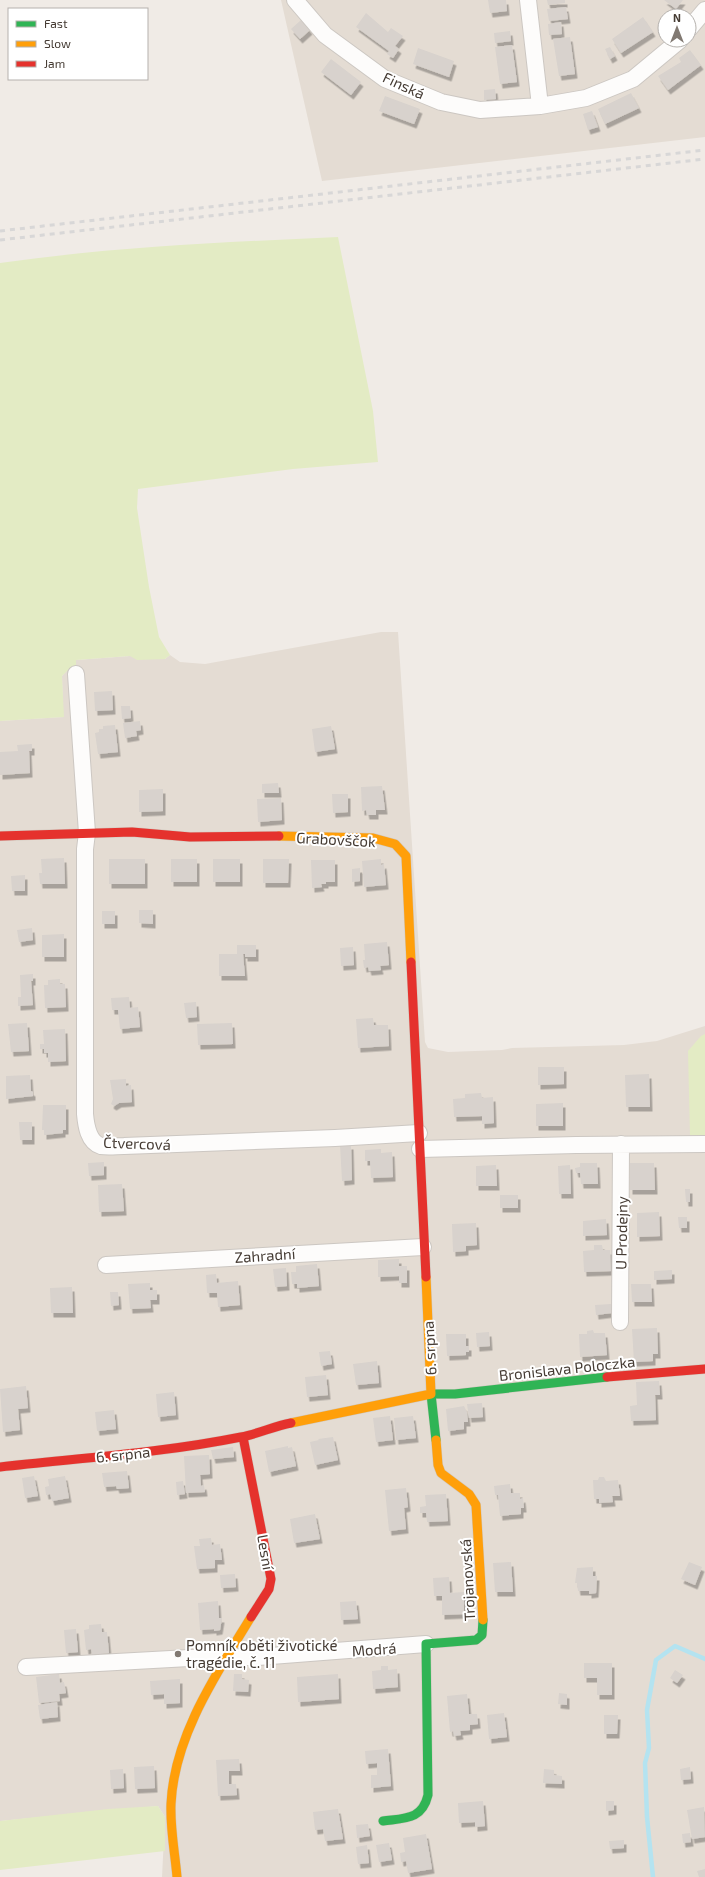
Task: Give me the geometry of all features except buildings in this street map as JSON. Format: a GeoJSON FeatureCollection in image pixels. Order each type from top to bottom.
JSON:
{"type":"FeatureCollection","features":[{"type":"Feature","properties":{"kind":"street","name":"Finská"},"geometry":{"type":"LineString","coordinates":[[295,0],[325,35],[386,79],[441,102],[480,110],[540,106],[586,98],[633,79],[670,48]]}},
{"type":"Feature","properties":{"kind":"street"},"geometry":{"type":"LineString","coordinates":[[528,0],[540,106]]}},
{"type":"Feature","properties":{"kind":"street"},"geometry":{"type":"LineString","coordinates":[[697,20],[705,10]]}},
{"type":"Feature","properties":{"kind":"street"},"geometry":{"type":"LineString","coordinates":[[76,674],[87,833]]}},
{"type":"Feature","properties":{"kind":"street","name":"Grabovščok"},"geometry":{"type":"LineString","coordinates":[[0,836],[132,832],[190,837],[281,836],[365,838],[395,844],[406,856],[408,883],[408,933],[420,1150]]}},
{"type":"Feature","properties":{"kind":"street","name":"Čtvercová"},"geometry":{"type":"LineString","coordinates":[[87,833],[85,849],[84,1114],[87,1130],[92,1139],[101,1146],[124,1146],[335,1138],[419,1133]]}},
{"type":"Feature","properties":{"kind":"street"},"geometry":{"type":"LineString","coordinates":[[420,1150],[622,1144],[705,1144]]}},
{"type":"Feature","properties":{"kind":"street","name":"U Prodejny"},"geometry":{"type":"LineString","coordinates":[[620,1322],[622,1144]]}},
{"type":"Feature","properties":{"kind":"street","name":"6. srpna"},"geometry":{"type":"LineString","coordinates":[[0,1467],[182,1447],[243,1436],[275,1426],[431,1394],[423,1247],[420,1150]]}},
{"type":"Feature","properties":{"kind":"street","name":"Zahradní"},"geometry":{"type":"LineString","coordinates":[[106,1265],[339,1250],[423,1247]]}},
{"type":"Feature","properties":{"kind":"street","name":"Bronislava Poloczka"},"geometry":{"type":"LineString","coordinates":[[431,1394],[455,1394],[585,1379],[705,1369]]}},
{"type":"Feature","properties":{"kind":"street","name":"Trojanovská"},"geometry":{"type":"LineString","coordinates":[[426,1644],[476,1640],[482,1635],[483,1626],[476,1505],[469,1494],[441,1473],[439,1469],[431,1394]]}},
{"type":"Feature","properties":{"kind":"street","name":"Lesní"},"geometry":{"type":"LineString","coordinates":[[177,1877],[172,1796],[185,1742],[197,1712],[227,1656],[269,1589],[270,1579],[243,1436]]}},
{"type":"Feature","properties":{"kind":"street"},"geometry":{"type":"LineString","coordinates":[[383,1821],[414,1816],[421,1812],[428,1795],[426,1644]]}},
{"type":"Feature","properties":{"kind":"street","name":"Modrá"},"geometry":{"type":"LineString","coordinates":[[227,1656],[258,1657],[426,1644]]}},
{"type":"Feature","properties":{"kind":"street"},"geometry":{"type":"LineString","coordinates":[[26,1667],[227,1656]]}},
{"type":"Feature","properties":{"kind":"shaded area"},"geometry":{"type":"Polygon","coordinates":[[[281,0],[705,0],[705,137],[322,181],[281,0]]]}},
{"type":"Feature","properties":{"kind":"shaded area"},"geometry":{"type":"Polygon","coordinates":[[[381,632],[398,632],[425,1042],[428,1048],[448,1052],[502,1050],[512,1048],[624,1045],[657,1041],[705,1026],[705,1877],[162,1877],[165,1817],[158,1806],[0,1821],[0,721],[63,717],[62,676],[76,660],[130,656],[165,659],[170,655],[180,662],[205,664],[381,632]]]}},
{"type":"Feature","properties":{"kind":"green space"},"geometry":{"type":"Polygon","coordinates":[[[338,237],[373,411],[378,462],[293,469],[138,489],[137,508],[149,587],[159,637],[170,655],[165,659],[137,660],[130,656],[76,660],[76,669],[69,669],[62,676],[64,717],[0,721],[0,263],[42,257],[126,249],[338,237]]]}},
{"type":"Feature","properties":{"kind":"green space"},"geometry":{"type":"Polygon","coordinates":[[[705,1034],[705,1138],[690,1135],[688,1051],[701,1036],[705,1034]]]}},
{"type":"Feature","properties":{"kind":"green space"},"geometry":{"type":"Polygon","coordinates":[[[158,1806],[165,1817],[165,1851],[0,1870],[0,1821],[108,1809],[158,1806]]]}},
{"type":"Feature","properties":{"kind":"waterway"},"geometry":{"type":"LineString","coordinates":[[653,1877],[647,1817],[645,1763],[649,1748],[647,1710],[656,1660],[675,1646],[705,1659]]}},
{"type":"Feature","properties":{"kind":"railway"},"geometry":{"type":"LineString","coordinates":[[0,231],[705,150]]}},
{"type":"Feature","properties":{"kind":"railway"},"geometry":{"type":"LineString","coordinates":[[0,240],[705,159]]}},
{"type":"Feature","properties":{"kind":"traffic: fast"},"geometry":{"type":"LineString","coordinates":[[436,1440],[431,1394],[455,1394],[607,1377]]}},
{"type":"Feature","properties":{"kind":"traffic: fast"},"geometry":{"type":"LineString","coordinates":[[383,1821],[412,1816],[422,1809],[428,1795],[426,1644],[476,1640],[482,1635],[483,1620]]}},
{"type":"Feature","properties":{"kind":"traffic: slow"},"geometry":{"type":"LineString","coordinates":[[279,836],[373,838],[395,844],[406,856],[411,962]]}},
{"type":"Feature","properties":{"kind":"traffic: slow"},"geometry":{"type":"LineString","coordinates":[[291,1423],[431,1394],[426,1277]]}},
{"type":"Feature","properties":{"kind":"traffic: slow"},"geometry":{"type":"LineString","coordinates":[[436,1440],[438,1465],[441,1473],[469,1494],[476,1505],[483,1620]]}},
{"type":"Feature","properties":{"kind":"traffic: slow"},"geometry":{"type":"LineString","coordinates":[[177,1877],[172,1832],[171,1804],[174,1779],[180,1754],[199,1706],[251,1617]]}},
{"type":"Feature","properties":{"kind":"traffic: jam"},"geometry":{"type":"LineString","coordinates":[[0,836],[132,832],[190,837],[279,836]]}},
{"type":"Feature","properties":{"kind":"traffic: jam"},"geometry":{"type":"LineString","coordinates":[[411,962],[426,1277]]}},
{"type":"Feature","properties":{"kind":"traffic: jam"},"geometry":{"type":"LineString","coordinates":[[607,1377],[705,1369]]}},
{"type":"Feature","properties":{"kind":"traffic: jam"},"geometry":{"type":"LineString","coordinates":[[0,1467],[121,1455],[211,1443],[247,1436],[291,1423]]}},
{"type":"Feature","properties":{"kind":"traffic: jam"},"geometry":{"type":"LineString","coordinates":[[243,1437],[271,1579],[269,1589],[251,1617]]}},
{"type":"Feature","properties":{"kind":"place","name":"Pomník oběti životické tragédie, č. 11"},"geometry":{"type":"Point","coordinates":[178,1654]}}]}
